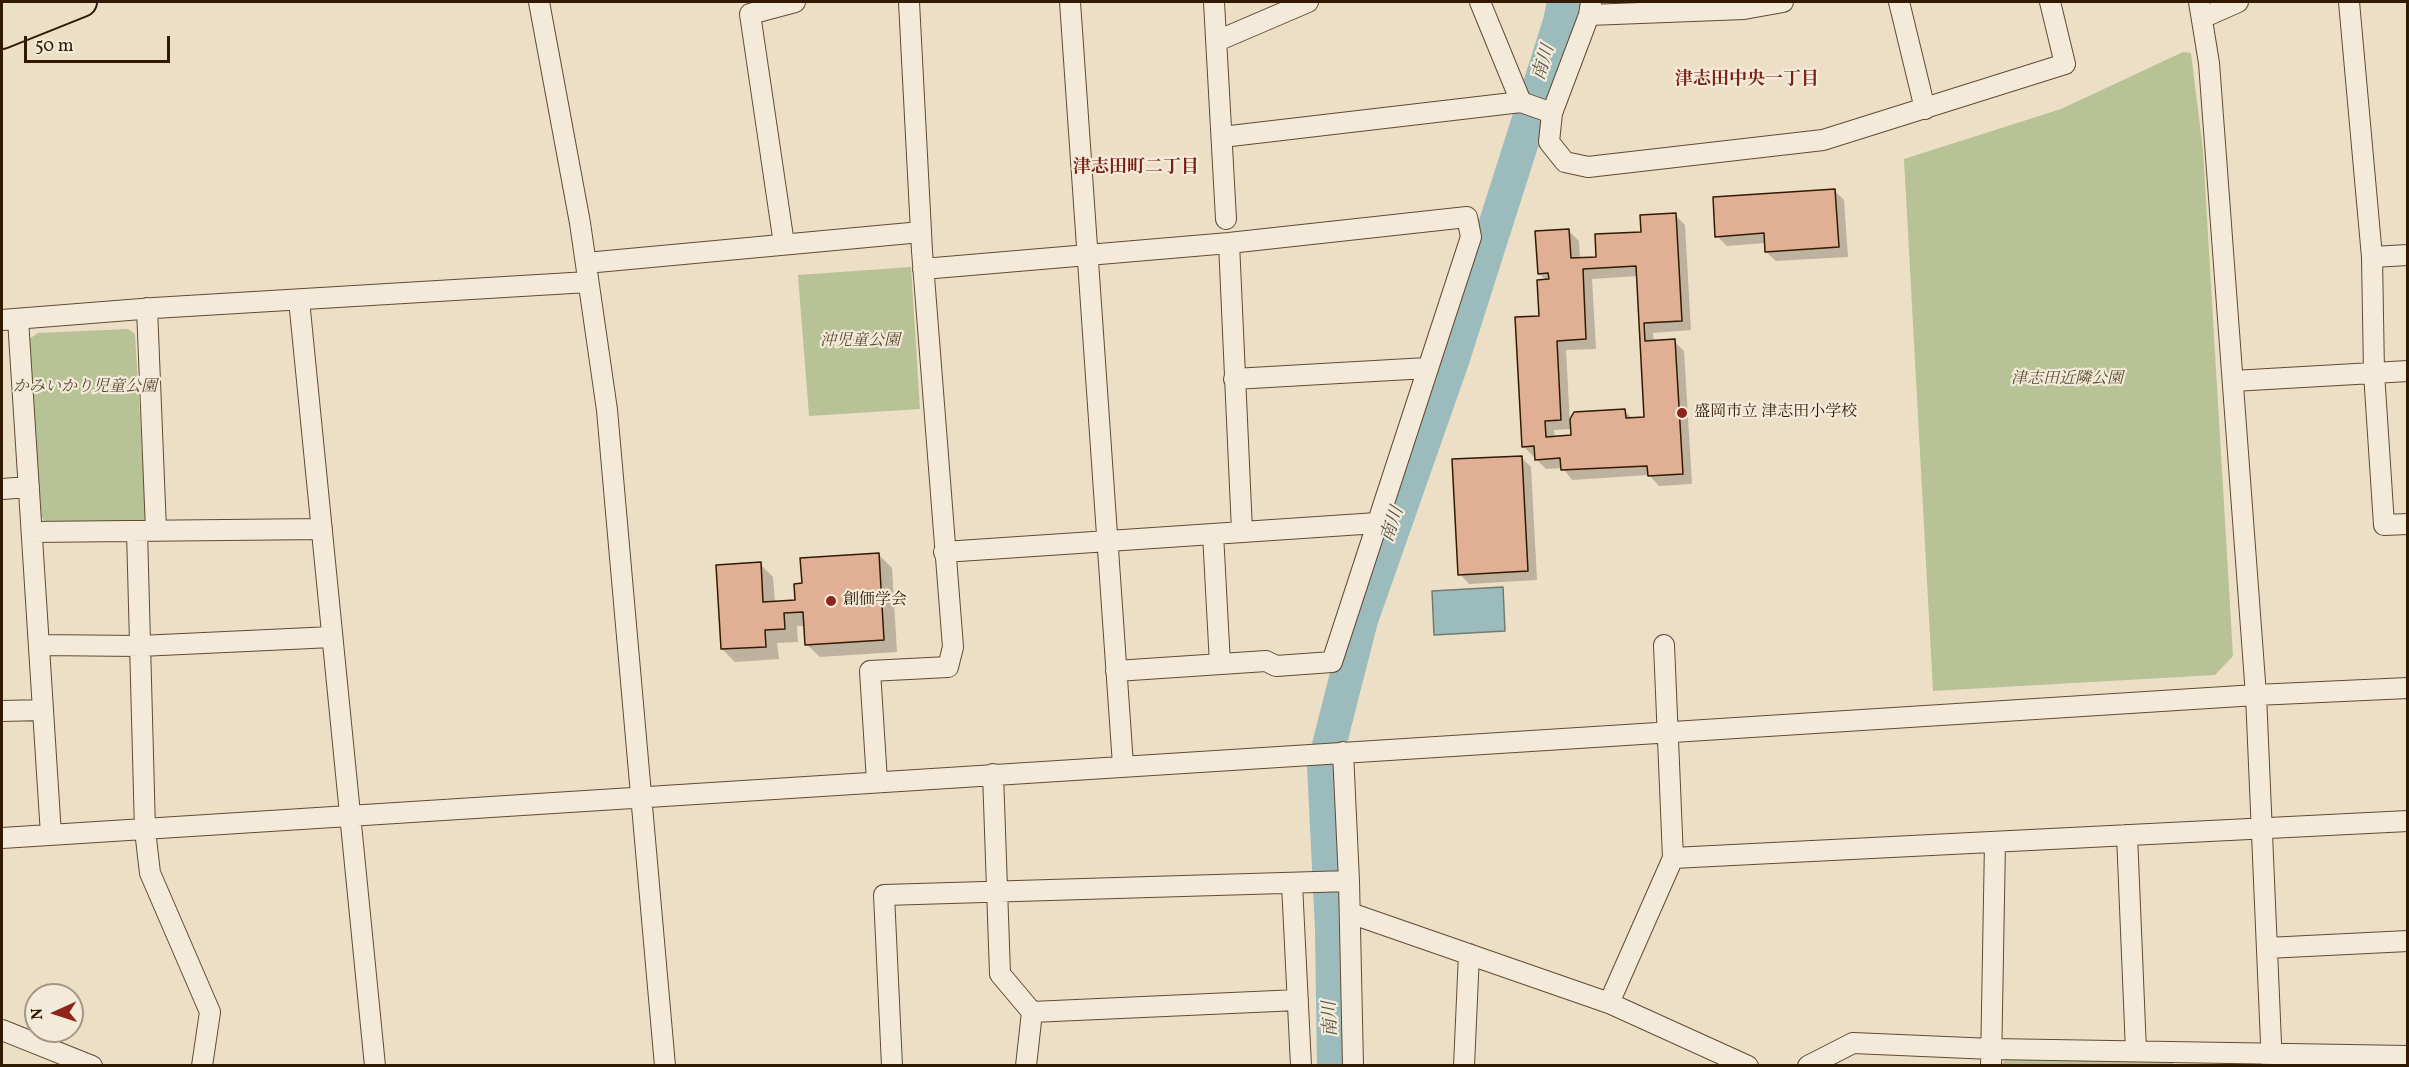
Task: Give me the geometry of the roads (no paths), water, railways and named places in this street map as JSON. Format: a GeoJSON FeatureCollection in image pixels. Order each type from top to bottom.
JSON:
{"type":"FeatureCollection","features":[{"type":"Feature","properties":{"kind":"highway"},"geometry":{"type":"LineString","coordinates":[[7,13],[82,2]]}},
{"type":"Feature","properties":{"kind":"street"},"geometry":{"type":"LineString","coordinates":[[539,2],[587,272],[608,410],[665,1065]]}},
{"type":"Feature","properties":{"kind":"street"},"geometry":{"type":"LineString","coordinates":[[784,244],[750,14],[795,2]]}},
{"type":"Feature","properties":{"kind":"street"},"geometry":{"type":"LineString","coordinates":[[877,781],[870,671],[948,667],[953,647],[923,269],[909,2]]}},
{"type":"Feature","properties":{"kind":"street"},"geometry":{"type":"LineString","coordinates":[[1070,2],[1123,765]]}},
{"type":"Feature","properties":{"kind":"street"},"geometry":{"type":"LineString","coordinates":[[1214,2],[1226,219]]}},
{"type":"Feature","properties":{"kind":"street"},"geometry":{"type":"LineString","coordinates":[[1216,41],[1308,2]]}},
{"type":"Feature","properties":{"kind":"street"},"geometry":{"type":"LineString","coordinates":[[1480,2],[1523,104]]}},
{"type":"Feature","properties":{"kind":"street"},"geometry":{"type":"LineString","coordinates":[[1783,2],[1744,9],[1590,8],[1550,112],[1549,142],[1565,162],[1588,167],[1823,140],[2066,64],[2050,2]]}},
{"type":"Feature","properties":{"kind":"street"},"geometry":{"type":"LineString","coordinates":[[1899,2],[1925,109]]}},
{"type":"Feature","properties":{"kind":"street"},"geometry":{"type":"LineString","coordinates":[[2238,2],[2200,10],[2209,63],[2256,694],[2272,1060]]}},
{"type":"Feature","properties":{"kind":"street"},"geometry":{"type":"LineString","coordinates":[[2349,2],[2372,257],[2374,373],[2384,525],[2408,524]]}},
{"type":"Feature","properties":{"kind":"street"},"geometry":{"type":"LineString","coordinates":[[1222,137],[1523,104],[1550,112]]}},
{"type":"Feature","properties":{"kind":"street"},"geometry":{"type":"LineString","coordinates":[[923,269],[1229,243],[1467,218],[1471,237],[1332,662],[1276,666],[1266,661],[1116,671]]}},
{"type":"Feature","properties":{"kind":"street"},"geometry":{"type":"LineString","coordinates":[[51,835],[29,488],[10,320],[147,308],[299,300],[587,272],[784,244],[921,232]]}},
{"type":"Feature","properties":{"kind":"street"},"geometry":{"type":"LineString","coordinates":[[1229,243],[1242,531]]}},
{"type":"Feature","properties":{"kind":"street"},"geometry":{"type":"LineString","coordinates":[[2372,257],[2408,255]]}},
{"type":"Feature","properties":{"kind":"street"},"geometry":{"type":"LineString","coordinates":[[299,300],[375,1065]]}},
{"type":"Feature","properties":{"kind":"street"},"geometry":{"type":"LineString","coordinates":[[147,308],[146,531],[140,646],[145,830],[150,873],[210,1012],[202,1065]]}},
{"type":"Feature","properties":{"kind":"street"},"geometry":{"type":"LineString","coordinates":[[1234,380],[1427,368]]}},
{"type":"Feature","properties":{"kind":"street"},"geometry":{"type":"LineString","coordinates":[[2233,381],[2408,371]]}},
{"type":"Feature","properties":{"kind":"street"},"geometry":{"type":"LineString","coordinates":[[2,489],[29,488]]}},
{"type":"Feature","properties":{"kind":"street"},"geometry":{"type":"LineString","coordinates":[[944,552],[1377,523]]}},
{"type":"Feature","properties":{"kind":"street"},"geometry":{"type":"LineString","coordinates":[[32,532],[322,530]]}},
{"type":"Feature","properties":{"kind":"street"},"geometry":{"type":"LineString","coordinates":[[1214,534],[1220,664]]}},
{"type":"Feature","properties":{"kind":"street"},"geometry":{"type":"LineString","coordinates":[[39,645],[140,646],[332,637]]}},
{"type":"Feature","properties":{"kind":"street"},"geometry":{"type":"LineString","coordinates":[[1609,1003],[1674,858],[1664,645]]}},
{"type":"Feature","properties":{"kind":"street"},"geometry":{"type":"LineString","coordinates":[[2,838],[643,799],[877,781],[2256,694],[2408,688]]}},
{"type":"Feature","properties":{"kind":"street"},"geometry":{"type":"LineString","coordinates":[[2,711],[43,710]]}},
{"type":"Feature","properties":{"kind":"street"},"geometry":{"type":"LineString","coordinates":[[1343,752],[1349,881],[1353,1065]]}},
{"type":"Feature","properties":{"kind":"street"},"geometry":{"type":"LineString","coordinates":[[993,774],[1000,974],[1032,1012],[1026,1065]]}},
{"type":"Feature","properties":{"kind":"street"},"geometry":{"type":"LineString","coordinates":[[1674,858],[2408,821]]}},
{"type":"Feature","properties":{"kind":"street"},"geometry":{"type":"LineString","coordinates":[[2127,835],[2136,1051]]}},
{"type":"Feature","properties":{"kind":"street"},"geometry":{"type":"LineString","coordinates":[[1992,1057],[1995,842]]}},
{"type":"Feature","properties":{"kind":"street"},"geometry":{"type":"LineString","coordinates":[[892,1065],[884,895],[1349,881]]}},
{"type":"Feature","properties":{"kind":"street"},"geometry":{"type":"LineString","coordinates":[[1292,884],[1301,1065]]}},
{"type":"Feature","properties":{"kind":"street"},"geometry":{"type":"LineString","coordinates":[[1350,913],[1609,1003],[1748,1065]]}},
{"type":"Feature","properties":{"kind":"street"},"geometry":{"type":"LineString","coordinates":[[2267,948],[2408,941]]}},
{"type":"Feature","properties":{"kind":"street"},"geometry":{"type":"LineString","coordinates":[[1464,1065],[1469,954]]}},
{"type":"Feature","properties":{"kind":"street"},"geometry":{"type":"LineString","coordinates":[[1032,1012],[1298,1000]]}},
{"type":"Feature","properties":{"kind":"street"},"geometry":{"type":"LineString","coordinates":[[2,1030],[53,1057],[92,1065]]}},
{"type":"Feature","properties":{"kind":"street"},"geometry":{"type":"LineString","coordinates":[[1808,1065],[1853,1042],[1992,1057],[2136,1051],[2272,1060],[2408,1056]]}},
{"type":"Feature","properties":{"kind":"water"},"geometry":{"type":"Polygon","coordinates":[[[1503,587],[1505,631],[1434,635],[1432,591],[1503,587]]]}},
{"type":"Feature","properties":{"kind":"waterway","name":"南川"},"geometry":{"type":"LineString","coordinates":[[1334,1066],[1332,929],[1324,765],[1361,620],[1453,358],[1560,22],[1564,2]]}},
{"type":"Feature","properties":{"kind":"place","name":"盛岡市立 津志田小学校"},"geometry":{"type":"Point","coordinates":[1682,413]}},
{"type":"Feature","properties":{"kind":"place","name":"創価学会"},"geometry":{"type":"Point","coordinates":[831,601]}},
{"type":"Feature","properties":{"kind":"district","name":"津志田中央一丁目"},"geometry":{"type":"Point","coordinates":[1747,81]}},
{"type":"Feature","properties":{"kind":"district","name":"津志田町二丁目"},"geometry":{"type":"Point","coordinates":[1136,169]}},
{"type":"Feature","properties":{"kind":"park label","name":"沖児童公園"},"geometry":{"type":"Point","coordinates":[860,342]}},
{"type":"Feature","properties":{"kind":"park label","name":"津志田近隣公園"},"geometry":{"type":"Point","coordinates":[2067,380]}},
{"type":"Feature","properties":{"kind":"park label","name":"かみいかり児童公園"},"geometry":{"type":"Point","coordinates":[85,388]}}]}
